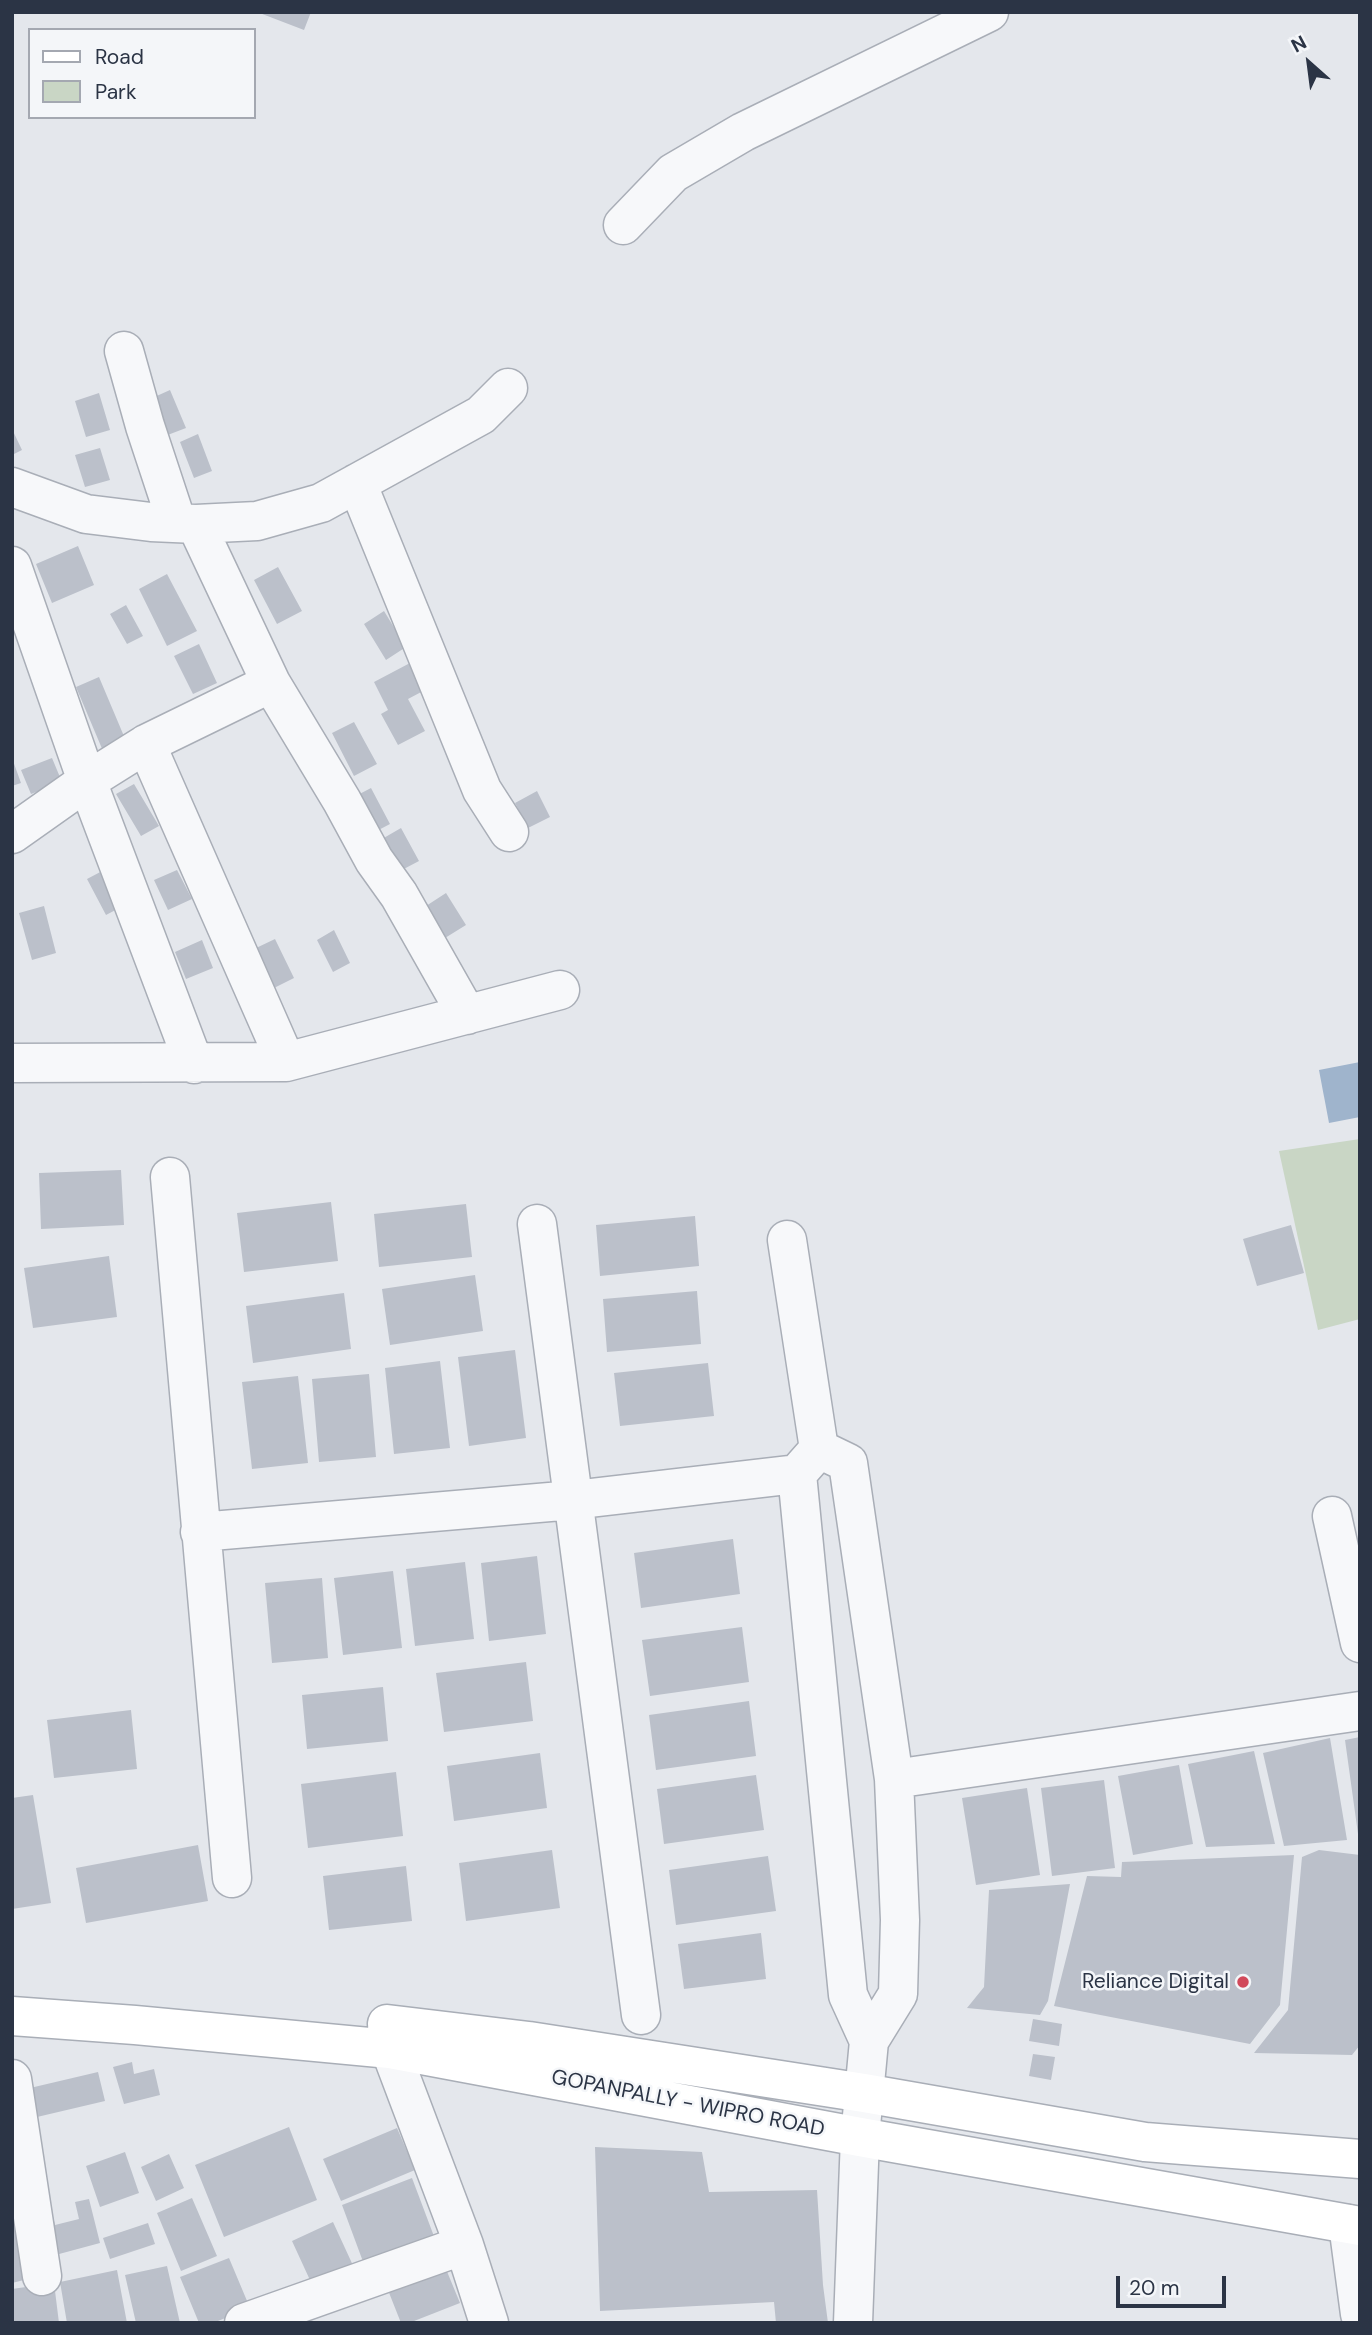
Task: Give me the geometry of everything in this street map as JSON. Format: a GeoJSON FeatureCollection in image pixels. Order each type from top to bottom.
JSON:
{"type":"FeatureCollection","features":[{"type":"Feature","properties":{"kind":"main road","name":"GOPANPALLY - WIPRO ROAD"},"geometry":{"type":"LineString","coordinates":[[12,1990],[372,2022],[503,2038],[864,2093],[1145,2142],[1360,2159]]}},
{"type":"Feature","properties":{"kind":"main road","name":"GOPANPALLY - WIPRO ROAD"},"geometry":{"type":"LineString","coordinates":[[12,2016],[390,2049],[860,2137],[1354,2225]]}},
{"type":"Feature","properties":{"kind":"street"},"geometry":{"type":"LineString","coordinates":[[623,225],[673,173],[743,132],[989,12]]}},
{"type":"Feature","properties":{"kind":"street"},"geometry":{"type":"LineString","coordinates":[[124,351],[145,426],[186,524],[271,683],[374,860],[399,895],[467,1015]]}},
{"type":"Feature","properties":{"kind":"street"},"geometry":{"type":"LineString","coordinates":[[12,487],[86,514],[186,524],[257,521],[321,503],[481,415],[508,388]]}},
{"type":"Feature","properties":{"kind":"street"},"geometry":{"type":"LineString","coordinates":[[357,483],[482,790],[509,832]]}},
{"type":"Feature","properties":{"kind":"street"},"geometry":{"type":"LineString","coordinates":[[12,566],[88,781],[194,1064]]}},
{"type":"Feature","properties":{"kind":"street"},"geometry":{"type":"LineString","coordinates":[[12,834],[146,744],[271,683]]}},
{"type":"Feature","properties":{"kind":"street"},"geometry":{"type":"LineString","coordinates":[[146,744],[286,1062]]}},
{"type":"Feature","properties":{"kind":"street"},"geometry":{"type":"LineString","coordinates":[[12,1063],[286,1062],[560,989]]}},
{"type":"Feature","properties":{"kind":"street"},"geometry":{"type":"LineString","coordinates":[[170,1177],[232,1878]]}},
{"type":"Feature","properties":{"kind":"street"},"geometry":{"type":"LineString","coordinates":[[537,1224],[641,2015]]}},
{"type":"Feature","properties":{"kind":"street"},"geometry":{"type":"LineString","coordinates":[[787,1240],[808,1461],[848,1995],[869,2041]]}},
{"type":"Feature","properties":{"kind":"street"},"geometry":{"type":"LineString","coordinates":[[200,1532],[573,1500],[808,1461],[848,1463],[894,1779],[900,1920],[898,1994],[869,2041],[860,2137],[853,2323]]}},
{"type":"Feature","properties":{"kind":"street"},"geometry":{"type":"LineString","coordinates":[[1332,1516],[1360,1643]]}},
{"type":"Feature","properties":{"kind":"street"},"geometry":{"type":"LineString","coordinates":[[894,1779],[1360,1712]]}},
{"type":"Feature","properties":{"kind":"street"},"geometry":{"type":"LineString","coordinates":[[390,2049],[464,2245],[489,2323]]}},
{"type":"Feature","properties":{"kind":"street"},"geometry":{"type":"LineString","coordinates":[[12,2079],[42,2276]]}},
{"type":"Feature","properties":{"kind":"street"},"geometry":{"type":"LineString","coordinates":[[1354,2225],[1360,2314]]}},
{"type":"Feature","properties":{"kind":"street"},"geometry":{"type":"LineString","coordinates":[[244,2323],[464,2245]]}},
{"type":"Feature","properties":{"kind":"green space"},"geometry":{"type":"Polygon","coordinates":[[[1360,1139],[1360,1319],[1318,1330],[1279,1151],[1360,1139]]]}},
{"type":"Feature","properties":{"kind":"water"},"geometry":{"type":"Polygon","coordinates":[[[1360,1062],[1360,1117],[1329,1123],[1319,1070],[1360,1062]]]}},
{"type":"Feature","properties":{"kind":"building"},"geometry":{"type":"Polygon","coordinates":[[[257,12],[311,12],[304,30],[257,12]]]}},
{"type":"Feature","properties":{"kind":"building"},"geometry":{"type":"Polygon","coordinates":[[[170,390],[186,428],[165,436],[150,399],[170,390]]]}},
{"type":"Feature","properties":{"kind":"building"},"geometry":{"type":"Polygon","coordinates":[[[99,393],[110,430],[86,437],[75,401],[99,393]]]}},
{"type":"Feature","properties":{"kind":"building"},"geometry":{"type":"Polygon","coordinates":[[[12,429],[22,450],[12,455],[12,429]]]}},
{"type":"Feature","properties":{"kind":"building"},"geometry":{"type":"Polygon","coordinates":[[[198,434],[212,471],[194,478],[180,442],[198,434]]]}},
{"type":"Feature","properties":{"kind":"building"},"geometry":{"type":"Polygon","coordinates":[[[100,448],[110,480],[85,487],[75,455],[100,448]]]}},
{"type":"Feature","properties":{"kind":"building"},"geometry":{"type":"Polygon","coordinates":[[[78,546],[94,585],[52,603],[36,564],[78,546]]]}},
{"type":"Feature","properties":{"kind":"building"},"geometry":{"type":"Polygon","coordinates":[[[278,567],[302,611],[277,624],[254,580],[278,567]]]}},
{"type":"Feature","properties":{"kind":"building"},"geometry":{"type":"Polygon","coordinates":[[[167,574],[197,631],[167,646],[139,589],[167,574]]]}},
{"type":"Feature","properties":{"kind":"building"},"geometry":{"type":"Polygon","coordinates":[[[126,605],[143,636],[127,644],[110,614],[126,605]]]}},
{"type":"Feature","properties":{"kind":"building"},"geometry":{"type":"Polygon","coordinates":[[[384,611],[406,647],[386,660],[364,624],[384,611]]]}},
{"type":"Feature","properties":{"kind":"building"},"geometry":{"type":"Polygon","coordinates":[[[199,644],[217,683],[193,694],[174,656],[199,644]]]}},
{"type":"Feature","properties":{"kind":"building"},"geometry":{"type":"Polygon","coordinates":[[[410,663],[425,690],[408,699],[425,731],[398,745],[381,714],[388,710],[374,682],[410,663]]]}},
{"type":"Feature","properties":{"kind":"building"},"geometry":{"type":"Polygon","coordinates":[[[99,677],[126,741],[103,751],[76,687],[99,677]]]}},
{"type":"Feature","properties":{"kind":"building"},"geometry":{"type":"Polygon","coordinates":[[[354,722],[377,764],[354,776],[332,733],[354,722]]]}},
{"type":"Feature","properties":{"kind":"building"},"geometry":{"type":"Polygon","coordinates":[[[12,758],[21,783],[12,786],[12,758]]]}},
{"type":"Feature","properties":{"kind":"building"},"geometry":{"type":"Polygon","coordinates":[[[52,758],[62,782],[31,794],[21,770],[52,758]]]}},
{"type":"Feature","properties":{"kind":"building"},"geometry":{"type":"Polygon","coordinates":[[[134,784],[159,826],[141,836],[116,794],[134,784]]]}},
{"type":"Feature","properties":{"kind":"building"},"geometry":{"type":"Polygon","coordinates":[[[371,788],[390,824],[367,836],[348,800],[371,788]]]}},
{"type":"Feature","properties":{"kind":"building"},"geometry":{"type":"Polygon","coordinates":[[[537,791],[550,817],[528,828],[515,803],[537,791]]]}},
{"type":"Feature","properties":{"kind":"building"},"geometry":{"type":"Polygon","coordinates":[[[401,828],[419,861],[400,871],[382,839],[401,828]]]}},
{"type":"Feature","properties":{"kind":"building"},"geometry":{"type":"Polygon","coordinates":[[[106,869],[125,905],[106,915],[87,879],[106,869]]]}},
{"type":"Feature","properties":{"kind":"building"},"geometry":{"type":"Polygon","coordinates":[[[177,870],[192,899],[168,910],[154,880],[177,870]]]}},
{"type":"Feature","properties":{"kind":"building"},"geometry":{"type":"Polygon","coordinates":[[[446,893],[466,925],[445,938],[426,906],[446,893]]]}},
{"type":"Feature","properties":{"kind":"building"},"geometry":{"type":"Polygon","coordinates":[[[44,906],[56,953],[32,960],[19,913],[44,906]]]}},
{"type":"Feature","properties":{"kind":"building"},"geometry":{"type":"Polygon","coordinates":[[[334,930],[350,963],[333,972],[317,940],[334,930]]]}},
{"type":"Feature","properties":{"kind":"building"},"geometry":{"type":"Polygon","coordinates":[[[275,939],[294,978],[272,989],[254,949],[275,939]]]}},
{"type":"Feature","properties":{"kind":"building"},"geometry":{"type":"Polygon","coordinates":[[[202,940],[213,968],[186,979],[175,952],[202,940]]]}},
{"type":"Feature","properties":{"kind":"building"},"geometry":{"type":"Polygon","coordinates":[[[121,1170],[124,1225],[41,1229],[39,1173],[121,1170]]]}},
{"type":"Feature","properties":{"kind":"building"},"geometry":{"type":"Polygon","coordinates":[[[331,1202],[338,1261],[244,1272],[237,1213],[331,1202]]]}},
{"type":"Feature","properties":{"kind":"building"},"geometry":{"type":"Polygon","coordinates":[[[466,1204],[472,1257],[379,1267],[374,1214],[466,1204]]]}},
{"type":"Feature","properties":{"kind":"building"},"geometry":{"type":"Polygon","coordinates":[[[695,1216],[699,1266],[600,1276],[596,1225],[695,1216]]]}},
{"type":"Feature","properties":{"kind":"building"},"geometry":{"type":"Polygon","coordinates":[[[1291,1225],[1304,1273],[1257,1286],[1243,1239],[1291,1225]]]}},
{"type":"Feature","properties":{"kind":"building"},"geometry":{"type":"Polygon","coordinates":[[[109,1256],[117,1317],[33,1328],[24,1268],[109,1256]]]}},
{"type":"Feature","properties":{"kind":"building"},"geometry":{"type":"Polygon","coordinates":[[[475,1275],[483,1331],[390,1345],[382,1289],[475,1275]]]}},
{"type":"Feature","properties":{"kind":"building"},"geometry":{"type":"Polygon","coordinates":[[[697,1291],[701,1344],[607,1352],[603,1299],[697,1291]]]}},
{"type":"Feature","properties":{"kind":"building"},"geometry":{"type":"Polygon","coordinates":[[[344,1293],[351,1349],[253,1363],[246,1306],[344,1293]]]}},
{"type":"Feature","properties":{"kind":"building"},"geometry":{"type":"Polygon","coordinates":[[[515,1350],[526,1438],[469,1446],[458,1357],[515,1350]]]}},
{"type":"Feature","properties":{"kind":"building"},"geometry":{"type":"Polygon","coordinates":[[[440,1361],[450,1448],[394,1454],[385,1368],[440,1361]]]}},
{"type":"Feature","properties":{"kind":"building"},"geometry":{"type":"Polygon","coordinates":[[[708,1363],[714,1416],[620,1426],[614,1373],[708,1363]]]}},
{"type":"Feature","properties":{"kind":"building"},"geometry":{"type":"Polygon","coordinates":[[[369,1374],[376,1457],[319,1462],[312,1379],[369,1374]]]}},
{"type":"Feature","properties":{"kind":"building"},"geometry":{"type":"Polygon","coordinates":[[[298,1376],[308,1463],[252,1469],[242,1382],[298,1376]]]}},
{"type":"Feature","properties":{"kind":"building"},"geometry":{"type":"Polygon","coordinates":[[[733,1539],[740,1594],[641,1608],[634,1553],[733,1539]]]}},
{"type":"Feature","properties":{"kind":"building"},"geometry":{"type":"Polygon","coordinates":[[[537,1556],[546,1634],[489,1641],[481,1563],[537,1556]]]}},
{"type":"Feature","properties":{"kind":"building"},"geometry":{"type":"Polygon","coordinates":[[[465,1562],[474,1639],[415,1646],[406,1569],[465,1562]]]}},
{"type":"Feature","properties":{"kind":"building"},"geometry":{"type":"Polygon","coordinates":[[[393,1571],[402,1648],[343,1655],[334,1578],[393,1571]]]}},
{"type":"Feature","properties":{"kind":"building"},"geometry":{"type":"Polygon","coordinates":[[[322,1578],[328,1658],[272,1663],[265,1583],[322,1578]]]}},
{"type":"Feature","properties":{"kind":"building"},"geometry":{"type":"Polygon","coordinates":[[[742,1627],[749,1682],[650,1696],[642,1640],[742,1627]]]}},
{"type":"Feature","properties":{"kind":"building"},"geometry":{"type":"Polygon","coordinates":[[[526,1662],[533,1721],[444,1732],[436,1673],[526,1662]]]}},
{"type":"Feature","properties":{"kind":"building"},"geometry":{"type":"Polygon","coordinates":[[[383,1687],[388,1741],[307,1749],[302,1695],[383,1687]]]}},
{"type":"Feature","properties":{"kind":"building"},"geometry":{"type":"Polygon","coordinates":[[[749,1701],[756,1756],[656,1770],[649,1715],[749,1701]]]}},
{"type":"Feature","properties":{"kind":"building"},"geometry":{"type":"Polygon","coordinates":[[[131,1710],[137,1769],[54,1778],[47,1720],[131,1710]]]}},
{"type":"Feature","properties":{"kind":"building"},"geometry":{"type":"Polygon","coordinates":[[[1360,1737],[1360,1834],[1358,1834],[1345,1740],[1360,1737]]]}},
{"type":"Feature","properties":{"kind":"building"},"geometry":{"type":"Polygon","coordinates":[[[1330,1738],[1347,1840],[1284,1846],[1263,1753],[1330,1738]]]}},
{"type":"Feature","properties":{"kind":"building"},"geometry":{"type":"Polygon","coordinates":[[[1254,1751],[1275,1844],[1206,1847],[1188,1764],[1254,1751]]]}},
{"type":"Feature","properties":{"kind":"building"},"geometry":{"type":"Polygon","coordinates":[[[540,1753],[547,1808],[454,1821],[447,1766],[540,1753]]]}},
{"type":"Feature","properties":{"kind":"building"},"geometry":{"type":"Polygon","coordinates":[[[1179,1765],[1193,1844],[1133,1855],[1118,1776],[1179,1765]]]}},
{"type":"Feature","properties":{"kind":"building"},"geometry":{"type":"Polygon","coordinates":[[[396,1772],[403,1836],[308,1848],[301,1784],[396,1772]]]}},
{"type":"Feature","properties":{"kind":"building"},"geometry":{"type":"Polygon","coordinates":[[[756,1775],[764,1830],[664,1844],[657,1789],[756,1775]]]}},
{"type":"Feature","properties":{"kind":"building"},"geometry":{"type":"Polygon","coordinates":[[[1104,1780],[1115,1868],[1052,1876],[1041,1788],[1104,1780]]]}},
{"type":"Feature","properties":{"kind":"building"},"geometry":{"type":"Polygon","coordinates":[[[1027,1788],[1040,1875],[976,1885],[962,1798],[1027,1788]]]}},
{"type":"Feature","properties":{"kind":"building"},"geometry":{"type":"Polygon","coordinates":[[[33,1795],[51,1903],[12,1909],[12,1798],[33,1795]]]}},
{"type":"Feature","properties":{"kind":"building"},"geometry":{"type":"Polygon","coordinates":[[[198,1845],[208,1901],[86,1923],[76,1868],[198,1845]]]}},
{"type":"Feature","properties":{"kind":"building"},"geometry":{"type":"Polygon","coordinates":[[[552,1850],[560,1908],[466,1921],[459,1863],[552,1850]]]}},
{"type":"Feature","properties":{"kind":"building"},"geometry":{"type":"Polygon","coordinates":[[[1319,1850],[1360,1855],[1360,2045],[1352,2055],[1254,2053],[1288,2010],[1302,1857],[1319,1850]]]}},
{"type":"Feature","properties":{"kind":"building"},"geometry":{"type":"Polygon","coordinates":[[[1294,1855],[1280,2005],[1250,2044],[1054,2006],[1087,1876],[1121,1877],[1122,1862],[1294,1855]]]}},
{"type":"Feature","properties":{"kind":"building"},"geometry":{"type":"Polygon","coordinates":[[[768,1856],[776,1911],[676,1925],[669,1870],[768,1856]]]}},
{"type":"Feature","properties":{"kind":"building"},"geometry":{"type":"Polygon","coordinates":[[[406,1866],[412,1921],[329,1930],[323,1876],[406,1866]]]}},
{"type":"Feature","properties":{"kind":"building"},"geometry":{"type":"Polygon","coordinates":[[[1070,1884],[1048,2001],[1040,2015],[967,2008],[984,1987],[989,1890],[1070,1884]]]}},
{"type":"Feature","properties":{"kind":"building"},"geometry":{"type":"Polygon","coordinates":[[[761,1933],[766,1979],[684,1989],[678,1944],[761,1933]]]}},
{"type":"Feature","properties":{"kind":"building"},"geometry":{"type":"Polygon","coordinates":[[[1033,2019],[1062,2024],[1059,2046],[1029,2041],[1033,2019]]]}},
{"type":"Feature","properties":{"kind":"building"},"geometry":{"type":"Polygon","coordinates":[[[1033,2054],[1055,2057],[1051,2080],[1029,2076],[1033,2054]]]}},
{"type":"Feature","properties":{"kind":"building"},"geometry":{"type":"Polygon","coordinates":[[[132,2062],[134,2074],[154,2069],[160,2095],[124,2104],[113,2067],[132,2062]]]}},
{"type":"Feature","properties":{"kind":"building"},"geometry":{"type":"Polygon","coordinates":[[[98,2072],[105,2101],[37,2117],[30,2088],[98,2072]]]}},
{"type":"Feature","properties":{"kind":"building"},"geometry":{"type":"Polygon","coordinates":[[[289,2127],[317,2200],[224,2237],[195,2165],[289,2127]]]}},
{"type":"Feature","properties":{"kind":"building"},"geometry":{"type":"Polygon","coordinates":[[[397,2128],[415,2170],[341,2201],[323,2159],[397,2128]]]}},
{"type":"Feature","properties":{"kind":"building"},"geometry":{"type":"Polygon","coordinates":[[[595,2147],[702,2152],[709,2192],[817,2190],[828,2323],[776,2323],[774,2302],[600,2311],[595,2147]]]}},
{"type":"Feature","properties":{"kind":"building"},"geometry":{"type":"Polygon","coordinates":[[[125,2152],[139,2193],[100,2207],[86,2166],[125,2152]]]}},
{"type":"Feature","properties":{"kind":"building"},"geometry":{"type":"Polygon","coordinates":[[[169,2154],[184,2188],[156,2201],[141,2167],[169,2154]]]}},
{"type":"Feature","properties":{"kind":"building"},"geometry":{"type":"Polygon","coordinates":[[[412,2178],[435,2239],[365,2267],[342,2205],[412,2178]]]}},
{"type":"Feature","properties":{"kind":"building"},"geometry":{"type":"Polygon","coordinates":[[[192,2198],[217,2256],[181,2271],[157,2213],[192,2198]]]}},
{"type":"Feature","properties":{"kind":"building"},"geometry":{"type":"Polygon","coordinates":[[[89,2199],[100,2243],[48,2257],[51,2208],[55,2225],[79,2219],[75,2202],[89,2199]]]}},
{"type":"Feature","properties":{"kind":"building"},"geometry":{"type":"Polygon","coordinates":[[[12,2202],[32,2278],[12,2283],[12,2202]]]}},
{"type":"Feature","properties":{"kind":"building"},"geometry":{"type":"Polygon","coordinates":[[[333,2222],[356,2272],[315,2291],[292,2241],[333,2222]]]}},
{"type":"Feature","properties":{"kind":"building"},"geometry":{"type":"Polygon","coordinates":[[[148,2223],[155,2244],[110,2259],[103,2238],[148,2223]]]}},
{"type":"Feature","properties":{"kind":"building"},"geometry":{"type":"Polygon","coordinates":[[[441,2257],[460,2303],[409,2323],[401,2323],[384,2280],[441,2257]]]}},
{"type":"Feature","properties":{"kind":"building"},"geometry":{"type":"Polygon","coordinates":[[[229,2258],[250,2308],[213,2323],[199,2323],[180,2277],[229,2258]]]}},
{"type":"Feature","properties":{"kind":"building"},"geometry":{"type":"Polygon","coordinates":[[[167,2266],[180,2323],[136,2323],[125,2275],[167,2266]]]}},
{"type":"Feature","properties":{"kind":"building"},"geometry":{"type":"Polygon","coordinates":[[[117,2270],[127,2323],[67,2323],[60,2282],[117,2270]]]}},
{"type":"Feature","properties":{"kind":"building"},"geometry":{"type":"Polygon","coordinates":[[[54,2283],[59,2323],[12,2323],[12,2289],[54,2283]]]}},
{"type":"Feature","properties":{"kind":"place","name":"Reliance Digital"},"geometry":{"type":"Point","coordinates":[1243,1982]}}]}
